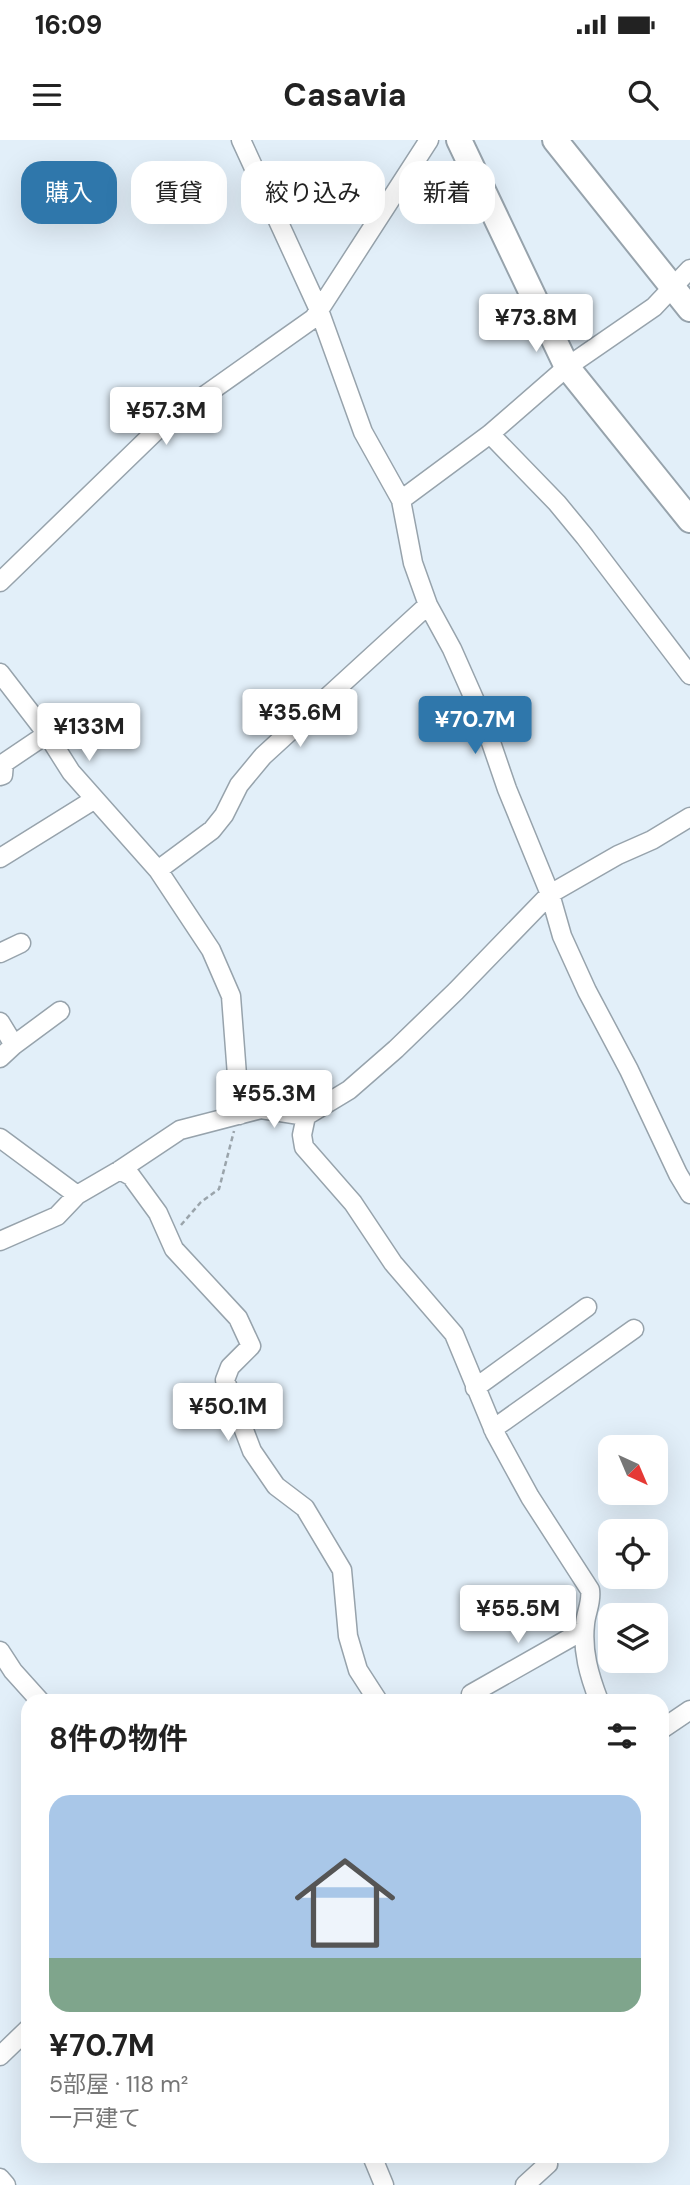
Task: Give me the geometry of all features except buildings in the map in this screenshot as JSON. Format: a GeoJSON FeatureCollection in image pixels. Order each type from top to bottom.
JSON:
{"type":"FeatureCollection","features":[{"type":"Feature","properties":{"kind":"street"},"geometry":{"type":"LineString","coordinates":[[242,140],[319,310],[363,432],[401,500],[413,564],[428,605],[452,649],[483,719],[507,789],[550,894],[562,936],[690,1194]]}},
{"type":"Feature","properties":{"kind":"street"},"geometry":{"type":"LineString","coordinates":[[0,582],[160,427],[314,318],[429,140]]}},
{"type":"Feature","properties":{"kind":"street"},"geometry":{"type":"LineString","coordinates":[[459,140],[567,367],[690,520]]}},
{"type":"Feature","properties":{"kind":"street"},"geometry":{"type":"LineString","coordinates":[[555,140],[690,309]]}},
{"type":"Feature","properties":{"kind":"street"},"geometry":{"type":"LineString","coordinates":[[401,500],[490,435],[567,367],[654,307],[690,269]]}},
{"type":"Feature","properties":{"kind":"street"},"geometry":{"type":"LineString","coordinates":[[490,435],[578,528],[690,675]]}},
{"type":"Feature","properties":{"kind":"street"},"geometry":{"type":"LineString","coordinates":[[158,870],[212,830],[224,815],[239,785],[263,756],[428,605]]}},
{"type":"Feature","properties":{"kind":"street"},"geometry":{"type":"LineString","coordinates":[[0,673],[47,734],[71,772],[158,870],[211,950],[231,996],[240,1115]]}},
{"type":"Feature","properties":{"kind":"street"},"geometry":{"type":"LineString","coordinates":[[0,776],[3,775],[4,763],[47,734]]}},
{"type":"Feature","properties":{"kind":"street"},"geometry":{"type":"LineString","coordinates":[[0,858],[95,799]]}},
{"type":"Feature","properties":{"kind":"street"},"geometry":{"type":"LineString","coordinates":[[0,1241],[57,1216],[77,1195],[180,1130],[261,1108],[306,1116],[349,1090],[396,1049],[550,894],[690,817]]}},
{"type":"Feature","properties":{"kind":"street"},"geometry":{"type":"LineString","coordinates":[[0,953],[21,943]]}},
{"type":"Feature","properties":{"kind":"street"},"geometry":{"type":"LineString","coordinates":[[0,1058],[60,1011]]}},
{"type":"Feature","properties":{"kind":"street"},"geometry":{"type":"LineString","coordinates":[[0,1022],[14,1045]]}},
{"type":"Feature","properties":{"kind":"street"},"geometry":{"type":"LineString","coordinates":[[306,1116],[302,1135],[304,1147],[353,1203],[393,1263],[454,1334],[493,1429],[530,1497],[590,1590],[584,1630],[584,1657],[597,1694]]}},
{"type":"Feature","properties":{"kind":"street"},"geometry":{"type":"LineString","coordinates":[[0,1138],[77,1195]]}},
{"type":"Feature","properties":{"kind":"street"},"geometry":{"type":"LineString","coordinates":[[120,1170],[131,1177],[158,1213],[174,1249],[238,1318],[251,1346],[230,1367],[225,1380],[252,1451],[276,1486],[304,1508],[342,1570],[348,1636],[358,1670],[373,1694]]}},
{"type":"Feature","properties":{"kind":"street"},"geometry":{"type":"LineString","coordinates":[[475,1388],[587,1307]]}},
{"type":"Feature","properties":{"kind":"street"},"geometry":{"type":"LineString","coordinates":[[493,1429],[634,1329]]}},
{"type":"Feature","properties":{"kind":"street"},"geometry":{"type":"LineString","coordinates":[[471,1694],[584,1630]]}},
{"type":"Feature","properties":{"kind":"street"},"geometry":{"type":"LineString","coordinates":[[0,1651],[13,1671],[34,1694]]}},
{"type":"Feature","properties":{"kind":"street"},"geometry":{"type":"LineString","coordinates":[[669,1724],[690,1710]]}},
{"type":"Feature","properties":{"kind":"street"},"geometry":{"type":"LineString","coordinates":[[0,2056],[21,2036]]}},
{"type":"Feature","properties":{"kind":"street"},"geometry":{"type":"LineString","coordinates":[[375,2163],[384,2185]]}},
{"type":"Feature","properties":{"kind":"street"},"geometry":{"type":"LineString","coordinates":[[525,2185],[548,2163]]}},
{"type":"Feature","properties":{"kind":"street"},"geometry":{"type":"LineString","coordinates":[[0,2178],[6,2185]]}},
{"type":"Feature","properties":{"kind":"path"},"geometry":{"type":"LineString","coordinates":[[170,1241],[186,1216],[219,1189],[229,1143],[240,1115]]}}]}
